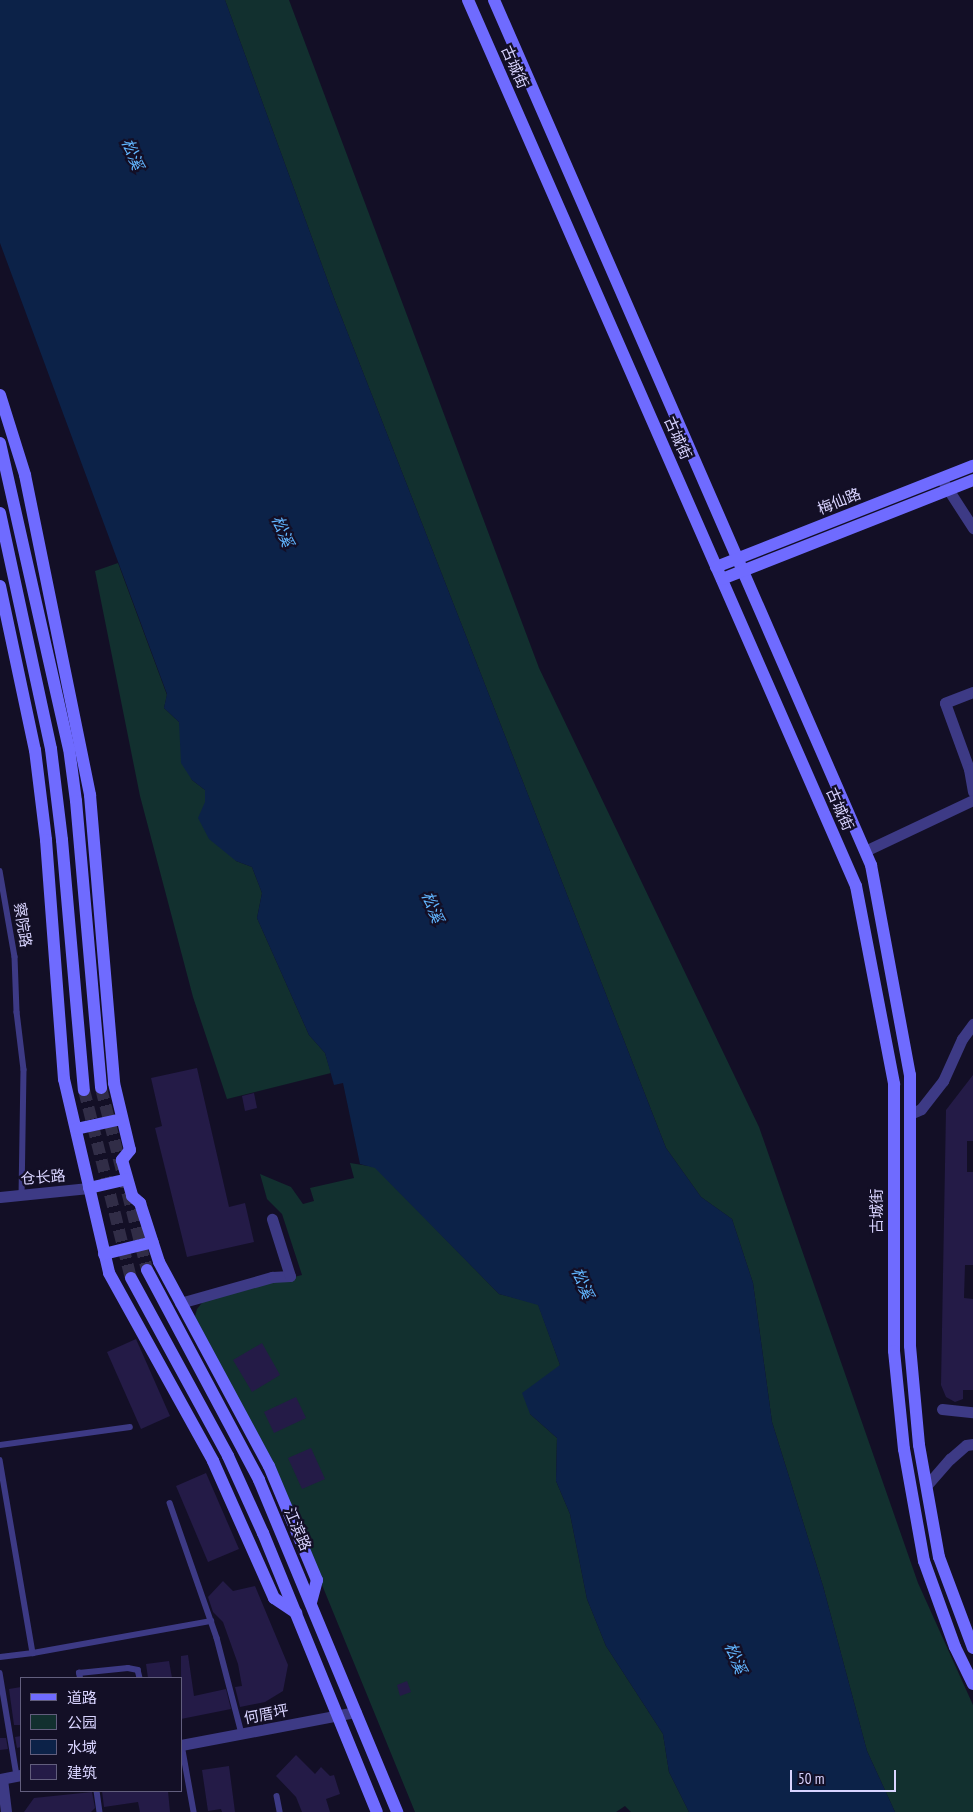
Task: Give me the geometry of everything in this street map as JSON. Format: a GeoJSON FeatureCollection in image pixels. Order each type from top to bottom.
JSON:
{"type":"FeatureCollection","features":[{"type":"Feature","properties":{"kind":"main road","name":"古城街"},"geometry":{"type":"LineString","coordinates":[[468,0],[856,886],[894,1084],[894,1351],[904,1449],[924,1561],[954,1647],[973,1684]]}},
{"type":"Feature","properties":{"kind":"main road","name":"古城街"},"geometry":{"type":"LineString","coordinates":[[494,0],[871,865],[910,1075],[910,1346],[927,1486],[939,1556],[973,1648]]}},
{"type":"Feature","properties":{"kind":"main road"},"geometry":{"type":"LineString","coordinates":[[0,395],[25,475],[81,741],[90,795],[114,1083],[130,1150],[122,1160],[132,1196],[140,1204],[153,1242],[180,1304],[231,1391],[269,1466],[317,1580],[311,1602]]}},
{"type":"Feature","properties":{"kind":"main road"},"geometry":{"type":"LineString","coordinates":[[0,444],[69,748],[76,800],[101,1088]]}},
{"type":"Feature","properties":{"kind":"main road","name":"梅仙路"},"geometry":{"type":"LineString","coordinates":[[722,579],[945,484],[973,466]]}},
{"type":"Feature","properties":{"kind":"main road","name":"梅仙路"},"geometry":{"type":"LineString","coordinates":[[716,567],[945,484],[973,480]]}},
{"type":"Feature","properties":{"kind":"main road"},"geometry":{"type":"LineString","coordinates":[[0,513],[51,749],[62,840],[84,1090]]}},
{"type":"Feature","properties":{"kind":"main road"},"geometry":{"type":"LineString","coordinates":[[0,586],[35,750],[46,840],[64,1079],[109,1273],[213,1461],[274,1598],[296,1613]]}},
{"type":"Feature","properties":{"kind":"main road"},"geometry":{"type":"LineString","coordinates":[[76,1129],[122,1119]]}},
{"type":"Feature","properties":{"kind":"main road"},"geometry":{"type":"LineString","coordinates":[[89,1188],[127,1179]]}},
{"type":"Feature","properties":{"kind":"main road"},"geometry":{"type":"LineString","coordinates":[[104,1254],[153,1242]]}},
{"type":"Feature","properties":{"kind":"main road","name":"江滨路"},"geometry":{"type":"LineString","coordinates":[[147,1270],[259,1480],[397,1812]]}},
{"type":"Feature","properties":{"kind":"main road"},"geometry":{"type":"LineString","coordinates":[[131,1278],[228,1456],[296,1613],[377,1812]]}},
{"type":"Feature","properties":{"kind":"street"},"geometry":{"type":"LineString","coordinates":[[945,484],[973,528]]}},
{"type":"Feature","properties":{"kind":"street"},"geometry":{"type":"LineString","coordinates":[[973,692],[945,703],[969,769],[973,792]]}},
{"type":"Feature","properties":{"kind":"street"},"geometry":{"type":"LineString","coordinates":[[865,850],[973,800]]}},
{"type":"Feature","properties":{"kind":"street"},"geometry":{"type":"LineString","coordinates":[[910,1114],[921,1109],[943,1081],[962,1039],[973,1024]]}},
{"type":"Feature","properties":{"kind":"street","name":"仓长路"},"geometry":{"type":"LineString","coordinates":[[0,1197],[89,1188]]}},
{"type":"Feature","properties":{"kind":"street"},"geometry":{"type":"LineString","coordinates":[[180,1304],[272,1278],[290,1276],[272,1219]]}},
{"type":"Feature","properties":{"kind":"street"},"geometry":{"type":"LineString","coordinates":[[942,1409],[973,1412]]}},
{"type":"Feature","properties":{"kind":"street"},"geometry":{"type":"LineString","coordinates":[[927,1486],[950,1459],[966,1446],[973,1444]]}},
{"type":"Feature","properties":{"kind":"street","name":"何厝坪"},"geometry":{"type":"LineString","coordinates":[[182,1745],[356,1712]]}},
{"type":"Feature","properties":{"kind":"street"},"geometry":{"type":"LineString","coordinates":[[6,1812],[1,1779],[19,1776]]}},
{"type":"Feature","properties":{"kind":"lane","name":"察院路"},"geometry":{"type":"LineString","coordinates":[[0,871],[16,957],[17,1012],[24,1070],[22,1194]]}},
{"type":"Feature","properties":{"kind":"lane"},"geometry":{"type":"LineString","coordinates":[[0,1445],[130,1427]]}},
{"type":"Feature","properties":{"kind":"lane"},"geometry":{"type":"LineString","coordinates":[[0,1460],[32,1652]]}},
{"type":"Feature","properties":{"kind":"lane"},"geometry":{"type":"LineString","coordinates":[[170,1503],[211,1621],[242,1734]]}},
{"type":"Feature","properties":{"kind":"lane"},"geometry":{"type":"LineString","coordinates":[[0,1658],[211,1621]]}},
{"type":"Feature","properties":{"kind":"lane"},"geometry":{"type":"LineString","coordinates":[[80,1677],[79,1673],[128,1668],[138,1670],[140,1677]]}},
{"type":"Feature","properties":{"kind":"lane"},"geometry":{"type":"LineString","coordinates":[[0,1673],[19,1776]]}},
{"type":"Feature","properties":{"kind":"lane"},"geometry":{"type":"LineString","coordinates":[[182,1745],[194,1812]]}},
{"type":"Feature","properties":{"kind":"lane"},"geometry":{"type":"LineString","coordinates":[[97,1792],[100,1812]]}},
{"type":"Feature","properties":{"kind":"lane"},"geometry":{"type":"LineString","coordinates":[[277,1796],[280,1812]]}},
{"type":"Feature","properties":{"kind":"green space"},"geometry":{"type":"Polygon","coordinates":[[[225,0],[289,0],[539,668],[759,1127],[918,1583],[973,1705],[973,1812],[895,1812],[867,1751],[823,1586],[772,1422],[753,1283],[732,1219],[701,1197],[666,1148],[334,298],[225,0]]]}},
{"type":"Feature","properties":{"kind":"green space"},"geometry":{"type":"Polygon","coordinates":[[[118,563],[167,695],[164,708],[179,722],[192,780],[205,790],[205,802],[236,861],[252,867],[262,893],[257,918],[309,1035],[325,1053],[331,1073],[227,1099],[193,997],[140,796],[95,571],[118,563]]]}},
{"type":"Feature","properties":{"kind":"green space"},"geometry":{"type":"Polygon","coordinates":[[[350,1163],[375,1167],[499,1294],[538,1304],[560,1365],[530,1414],[557,1438],[556,1481],[570,1514],[587,1599],[606,1646],[663,1734],[669,1772],[689,1812],[631,1812],[625,1806],[616,1812],[415,1812],[286,1497],[194,1320],[197,1309],[205,1299],[302,1275],[282,1214],[267,1199],[260,1174],[291,1187],[303,1204],[314,1201],[310,1188],[354,1178],[350,1163]]]}},
{"type":"Feature","properties":{"kind":"water","name":"松溪"},"geometry":{"type":"Polygon","coordinates":[[[0,0],[225,0],[334,298],[666,1148],[701,1197],[732,1219],[753,1283],[772,1422],[823,1586],[867,1751],[895,1812],[689,1812],[669,1772],[663,1734],[606,1646],[587,1599],[570,1514],[556,1481],[557,1438],[530,1414],[522,1393],[560,1365],[538,1305],[499,1294],[375,1168],[360,1164],[343,1083],[334,1085],[325,1053],[309,1035],[257,918],[262,893],[252,867],[236,861],[209,839],[198,818],[205,802],[205,790],[192,780],[181,763],[179,722],[164,708],[167,694],[0,243],[0,0]]]}},
{"type":"Feature","properties":{"kind":"building"},"geometry":{"type":"Polygon","coordinates":[[[197,1068],[229,1207],[245,1203],[254,1242],[187,1257],[155,1128],[162,1126],[151,1078],[197,1068]]]}},
{"type":"Feature","properties":{"kind":"building"},"geometry":{"type":"Polygon","coordinates":[[[973,1075],[973,1141],[967,1141],[967,1172],[973,1172],[973,1265],[965,1265],[964,1298],[973,1299],[973,1390],[963,1390],[963,1399],[955,1402],[946,1397],[941,1385],[946,1110],[973,1075]]]}},
{"type":"Feature","properties":{"kind":"building"},"geometry":{"type":"Polygon","coordinates":[[[254,1093],[257,1108],[245,1111],[242,1096],[254,1093]]]}},
{"type":"Feature","properties":{"kind":"building"},"geometry":{"type":"Polygon","coordinates":[[[136,1339],[170,1416],[141,1429],[107,1352],[136,1339]]]}},
{"type":"Feature","properties":{"kind":"building"},"geometry":{"type":"Polygon","coordinates":[[[262,1343],[280,1375],[252,1392],[233,1360],[262,1343]]]}},
{"type":"Feature","properties":{"kind":"building"},"geometry":{"type":"Polygon","coordinates":[[[296,1397],[306,1418],[274,1433],[264,1412],[296,1397]]]}},
{"type":"Feature","properties":{"kind":"building"},"geometry":{"type":"Polygon","coordinates":[[[311,1448],[325,1479],[302,1489],[288,1458],[311,1448]]]}},
{"type":"Feature","properties":{"kind":"building"},"geometry":{"type":"Polygon","coordinates":[[[206,1473],[239,1549],[208,1562],[176,1486],[206,1473]]]}},
{"type":"Feature","properties":{"kind":"building"},"geometry":{"type":"Polygon","coordinates":[[[223,1581],[233,1591],[255,1586],[288,1665],[283,1691],[265,1702],[240,1707],[235,1687],[242,1686],[238,1664],[223,1622],[213,1612],[208,1597],[223,1581]]]}},
{"type":"Feature","properties":{"kind":"building"},"geometry":{"type":"Polygon","coordinates":[[[188,1655],[194,1696],[226,1689],[231,1709],[182,1719],[181,1656],[188,1655]]]}},
{"type":"Feature","properties":{"kind":"building"},"geometry":{"type":"Polygon","coordinates":[[[169,1661],[172,1677],[148,1677],[146,1664],[169,1661]]]}},
{"type":"Feature","properties":{"kind":"building"},"geometry":{"type":"Polygon","coordinates":[[[407,1681],[411,1692],[400,1696],[397,1685],[407,1681]]]}},
{"type":"Feature","properties":{"kind":"building"},"geometry":{"type":"Polygon","coordinates":[[[20,1687],[20,1725],[14,1725],[9,1689],[20,1687]]]}},
{"type":"Feature","properties":{"kind":"building"},"geometry":{"type":"Polygon","coordinates":[[[20,1736],[20,1747],[17,1748],[15,1737],[20,1736]]]}},
{"type":"Feature","properties":{"kind":"building"},"geometry":{"type":"Polygon","coordinates":[[[0,1738],[6,1738],[8,1749],[0,1750],[0,1738]]]}},
{"type":"Feature","properties":{"kind":"building"},"geometry":{"type":"Polygon","coordinates":[[[296,1755],[315,1774],[321,1767],[330,1776],[334,1775],[340,1794],[326,1799],[330,1812],[302,1812],[296,1797],[276,1776],[296,1755]]]}},
{"type":"Feature","properties":{"kind":"building"},"geometry":{"type":"Polygon","coordinates":[[[229,1766],[235,1812],[222,1812],[221,1809],[208,1811],[202,1770],[229,1766]]]}},
{"type":"Feature","properties":{"kind":"building"},"geometry":{"type":"Polygon","coordinates":[[[92,1792],[95,1808],[91,1812],[24,1812],[34,1798],[92,1792]]]}},
{"type":"Feature","properties":{"kind":"building"},"geometry":{"type":"Polygon","coordinates":[[[102,1792],[168,1792],[170,1812],[140,1812],[138,1802],[104,1807],[102,1792]]]}},
{"type":"Feature","properties":{"kind":"tunnel"},"geometry":{"type":"LineString","coordinates":[[101,1088],[147,1270]]}},
{"type":"Feature","properties":{"kind":"tunnel"},"geometry":{"type":"LineString","coordinates":[[84,1090],[131,1278]]}}]}
